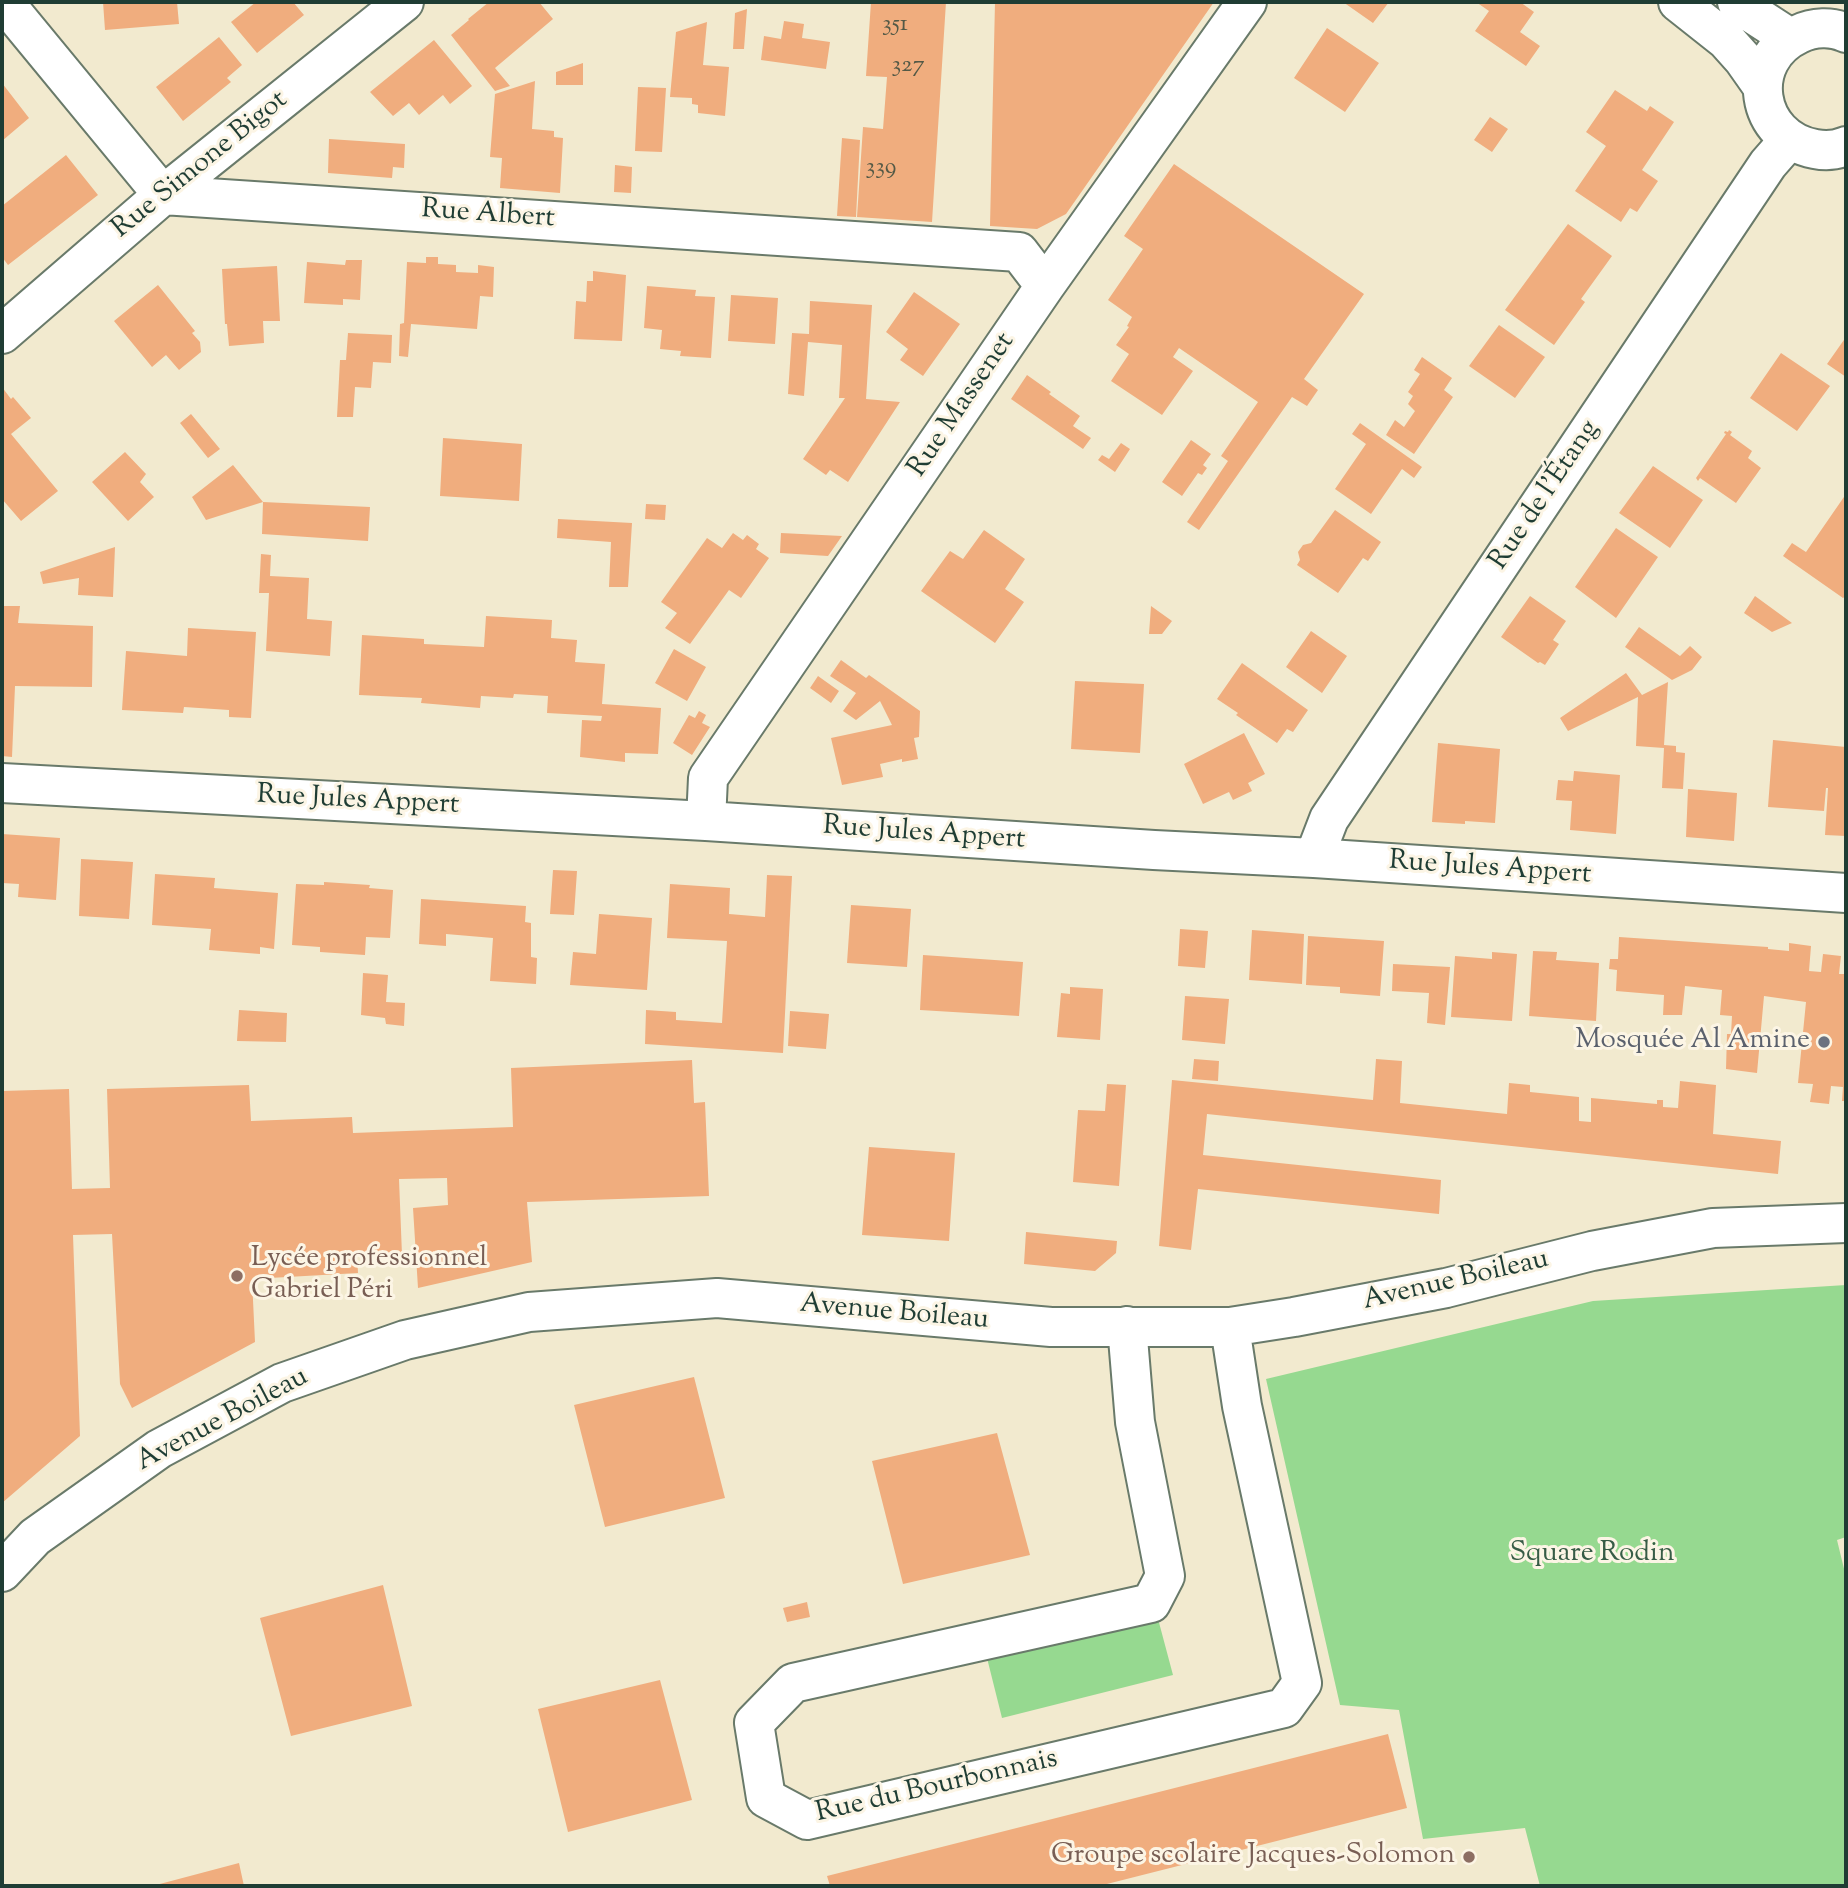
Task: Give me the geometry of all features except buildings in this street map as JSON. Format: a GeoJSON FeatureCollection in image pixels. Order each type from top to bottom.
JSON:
{"type":"FeatureCollection","features":[{"type":"Feature","properties":{"kind":"street"},"geometry":{"type":"LineString","coordinates":[[4,2],[163,195]]}},
{"type":"Feature","properties":{"kind":"street","name":"Rue Simone Bigot"},"geometry":{"type":"LineString","coordinates":[[2,334],[163,195],[404,2]]}},
{"type":"Feature","properties":{"kind":"street","name":"Rue Massenet"},"geometry":{"type":"LineString","coordinates":[[706,821],[708,779],[1045,286],[1247,2]]}},
{"type":"Feature","properties":{"kind":"street"},"geometry":{"type":"LineString","coordinates":[[1678,2],[1726,40],[1762,86]]}},
{"type":"Feature","properties":{"kind":"street"},"geometry":{"type":"LineString","coordinates":[[1737,2],[1790,38]]}},
{"type":"Feature","properties":{"kind":"street"},"geometry":{"type":"LineString","coordinates":[[1844,149],[1822,151],[1805,148],[1789,140],[1768,116],[1762,86],[1770,59],[1790,38],[1806,30],[1823,28],[1846,33]]}},
{"type":"Feature","properties":{"kind":"street","name":"Rue de l'Étang"},"geometry":{"type":"LineString","coordinates":[[1314,858],[1329,819],[1768,164],[1789,140]]}},
{"type":"Feature","properties":{"kind":"street","name":"Rue Albert"},"geometry":{"type":"LineString","coordinates":[[163,195],[1019,252],[1045,286]]}},
{"type":"Feature","properties":{"kind":"street","name":"Rue Jules Appert"},"geometry":{"type":"LineString","coordinates":[[2,783],[706,821],[1846,893]]}},
{"type":"Feature","properties":{"kind":"street","name":"Avenue Boileau"},"geometry":{"type":"LineString","coordinates":[[2,1572],[35,1537],[159,1449],[282,1383],[405,1340],[529,1312],[718,1298],[1051,1327],[1230,1327],[1446,1288],[1592,1251],[1713,1227],[1846,1223]]}},
{"type":"Feature","properties":{"kind":"street","name":"Rue du Bourbonnais"},"geometry":{"type":"LineString","coordinates":[[1127,1326],[1135,1422],[1165,1576],[1151,1602],[793,1683],[754,1723],[766,1798],[807,1820],[1284,1708],[1302,1683],[1242,1406],[1230,1327]]}},
{"type":"Feature","properties":{"kind":"green space","name":"Square Rodin"},"geometry":{"type":"Polygon","coordinates":[[[1846,1285],[1846,1537],[1837,1540],[1846,1577],[1846,1886],[1540,1886],[1525,1828],[1423,1839],[1399,1710],[1340,1705],[1266,1379],[1593,1301],[1846,1285]]]}},
{"type":"Feature","properties":{"kind":"green space"},"geometry":{"type":"Polygon","coordinates":[[[1157,1615],[1173,1675],[1002,1718],[987,1658],[1157,1615]]]}},
{"type":"Feature","properties":{"kind":"place","name":"Mosquée Al Amine"},"geometry":{"type":"Point","coordinates":[1824,1042]}},
{"type":"Feature","properties":{"kind":"place","name":"Lycée professionnel Gabriel Péri"},"geometry":{"type":"Point","coordinates":[237,1276]}},
{"type":"Feature","properties":{"kind":"place","name":"Groupe scolaire Jacques-Solomon"},"geometry":{"type":"Point","coordinates":[1469,1857]}}]}
